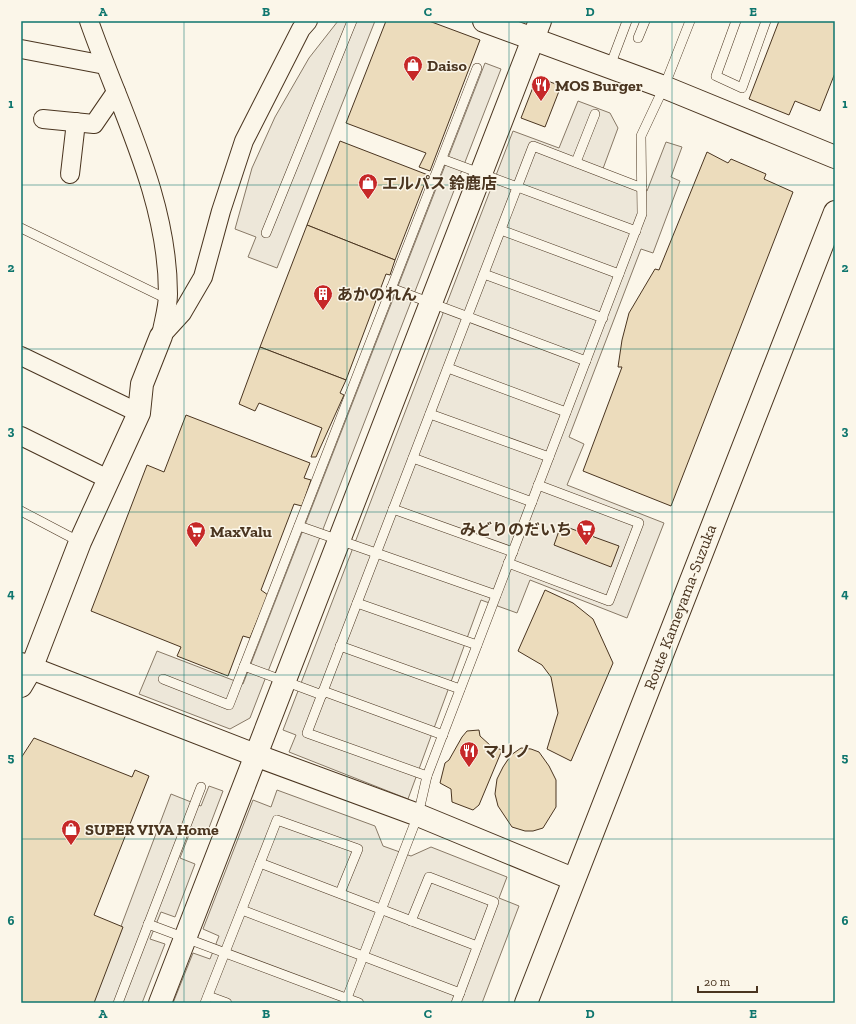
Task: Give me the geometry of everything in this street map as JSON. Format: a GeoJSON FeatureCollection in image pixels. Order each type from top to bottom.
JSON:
{"type":"FeatureCollection","features":[{"type":"Feature","properties":{"kind":"street"},"geometry":{"type":"LineString","coordinates":[[89,21],[151,185],[160,220],[165,250],[167,299],[161,336],[142,384],[139,413],[80,542],[24,673],[418,815],[573,879]]}},
{"type":"Feature","properties":{"kind":"street"},"geometry":{"type":"LineString","coordinates":[[161,336],[182,313],[203,277],[221,211],[244,142],[301,29],[308,21]]}},
{"type":"Feature","properties":{"kind":"street"},"geometry":{"type":"LineString","coordinates":[[484,21],[536,30],[610,66],[835,157]]}},
{"type":"Feature","properties":{"kind":"street"},"geometry":{"type":"LineString","coordinates":[[160,1003],[536,30]]}},
{"type":"Feature","properties":{"kind":"street"},"geometry":{"type":"LineString","coordinates":[[21,49],[105,65]]}},
{"type":"Feature","properties":{"kind":"street"},"geometry":{"type":"LineString","coordinates":[[43,119],[94,124],[116,92]]}},
{"type":"Feature","properties":{"kind":"street"},"geometry":{"type":"LineString","coordinates":[[70,174],[76,122]]}},
{"type":"Feature","properties":{"kind":"street","name":"Route Kameyama-Suzuka"},"geometry":{"type":"LineString","coordinates":[[526,1003],[573,879],[835,212]]}},
{"type":"Feature","properties":{"kind":"street"},"geometry":{"type":"LineString","coordinates":[[21,356],[139,413]]}},
{"type":"Feature","properties":{"kind":"street"},"geometry":{"type":"LineString","coordinates":[[21,436],[108,479]]}},
{"type":"Feature","properties":{"kind":"lane"},"geometry":{"type":"LineString","coordinates":[[266,233],[352,21]]}},
{"type":"Feature","properties":{"kind":"lane"},"geometry":{"type":"LineString","coordinates":[[610,66],[627,21]]}},
{"type":"Feature","properties":{"kind":"lane"},"geometry":{"type":"LineString","coordinates":[[638,38],[645,21]]}},
{"type":"Feature","properties":{"kind":"lane"},"geometry":{"type":"LineString","coordinates":[[346,1001],[418,815],[427,776],[442,735],[642,214],[641,136],[664,87],[690,21]]}},
{"type":"Feature","properties":{"kind":"lane"},"geometry":{"type":"LineString","coordinates":[[736,21],[716,76],[742,88],[766,21]]}},
{"type":"Feature","properties":{"kind":"lane"},"geometry":{"type":"LineString","coordinates":[[163,679],[229,705],[477,68]]}},
{"type":"Feature","properties":{"kind":"lane"},"geometry":{"type":"LineString","coordinates":[[576,162],[595,114]]}},
{"type":"Feature","properties":{"kind":"lane"},"geometry":{"type":"LineString","coordinates":[[427,776],[307,733],[533,146],[642,188]]}},
{"type":"Feature","properties":{"kind":"lane"},"geometry":{"type":"LineString","coordinates":[[442,159],[636,231]]}},
{"type":"Feature","properties":{"kind":"lane"},"geometry":{"type":"LineString","coordinates":[[21,228],[167,299]]}},
{"type":"Feature","properties":{"kind":"lane"},"geometry":{"type":"LineString","coordinates":[[500,230],[619,274]]}},
{"type":"Feature","properties":{"kind":"lane"},"geometry":{"type":"LineString","coordinates":[[484,274],[602,318]]}},
{"type":"Feature","properties":{"kind":"lane"},"geometry":{"type":"LineString","coordinates":[[391,288],[586,361]]}},
{"type":"Feature","properties":{"kind":"lane"},"geometry":{"type":"LineString","coordinates":[[448,368],[566,412]]}},
{"type":"Feature","properties":{"kind":"lane"},"geometry":{"type":"LineString","coordinates":[[430,414],[549,458]]}},
{"type":"Feature","properties":{"kind":"lane"},"geometry":{"type":"LineString","coordinates":[[413,458],[532,502]]}},
{"type":"Feature","properties":{"kind":"lane"},"geometry":{"type":"LineString","coordinates":[[508,563],[609,601],[638,523],[538,485]]}},
{"type":"Feature","properties":{"kind":"lane"},"geometry":{"type":"LineString","coordinates":[[393,509],[513,552]]}},
{"type":"Feature","properties":{"kind":"lane"},"geometry":{"type":"LineString","coordinates":[[21,511],[80,542]]}},
{"type":"Feature","properties":{"kind":"lane"},"geometry":{"type":"LineString","coordinates":[[299,526],[496,595]]}},
{"type":"Feature","properties":{"kind":"lane"},"geometry":{"type":"LineString","coordinates":[[357,603],[477,645]]}},
{"type":"Feature","properties":{"kind":"lane"},"geometry":{"type":"LineString","coordinates":[[340,646],[460,689]]}},
{"type":"Feature","properties":{"kind":"lane"},"geometry":{"type":"LineString","coordinates":[[244,666],[442,735]]}},
{"type":"Feature","properties":{"kind":"lane"},"geometry":{"type":"LineString","coordinates":[[118,1003],[201,787]]}},
{"type":"Feature","properties":{"kind":"lane"},"geometry":{"type":"LineString","coordinates":[[227,1003],[207,999],[277,820],[358,849],[340,893]]}},
{"type":"Feature","properties":{"kind":"lane"},"geometry":{"type":"LineString","coordinates":[[260,863],[478,946]]}},
{"type":"Feature","properties":{"kind":"lane"},"geometry":{"type":"LineString","coordinates":[[412,920],[429,876],[494,902],[456,1003]]}},
{"type":"Feature","properties":{"kind":"lane"},"geometry":{"type":"LineString","coordinates":[[242,910],[460,993]]}},
{"type":"Feature","properties":{"kind":"lane"},"geometry":{"type":"LineString","coordinates":[[148,924],[225,952],[346,1001],[359,1003]]}},
{"type":"Feature","properties":{"kind":"shaded area"},"geometry":{"type":"Polygon","coordinates":[[[338,21],[375,21],[277,268],[248,257],[256,237],[235,229],[252,168],[275,117],[309,58],[338,21]]]}},
{"type":"Feature","properties":{"kind":"shaded area"},"geometry":{"type":"Polygon","coordinates":[[[485,63],[501,69],[250,718],[230,729],[139,694],[157,651],[243,684],[485,63]]]}},
{"type":"Feature","properties":{"kind":"shaded area"},"geometry":{"type":"Polygon","coordinates":[[[578,101],[610,113],[618,128],[601,174],[647,191],[666,142],[682,147],[671,177],[680,181],[653,253],[641,249],[569,437],[584,444],[567,485],[664,523],[627,618],[530,580],[517,613],[481,600],[408,799],[289,752],[296,735],[283,730],[513,131],[559,148],[578,101]]]}},
{"type":"Feature","properties":{"kind":"shaded area"},"geometry":{"type":"Polygon","coordinates":[[[209,786],[223,791],[207,833],[192,827],[180,858],[195,864],[175,917],[161,912],[150,939],[165,944],[142,1003],[92,1003],[171,794],[201,806],[209,786]]]}},
{"type":"Feature","properties":{"kind":"shaded area"},"geometry":{"type":"Polygon","coordinates":[[[277,790],[375,826],[383,846],[411,856],[431,847],[507,877],[499,898],[519,906],[482,1003],[173,1003],[193,953],[210,959],[219,936],[203,929],[253,800],[271,807],[277,790]]]}},
{"type":"Feature","properties":{"kind":"building","name":"Daiso"},"geometry":{"type":"Polygon","coordinates":[[[386,21],[429,21],[480,40],[430,171],[419,167],[426,153],[346,123],[386,21]]]}},
{"type":"Feature","properties":{"kind":"building"},"geometry":{"type":"Polygon","coordinates":[[[779,21],[835,21],[835,73],[820,111],[795,101],[789,115],[749,99],[779,21]]]}},
{"type":"Feature","properties":{"kind":"building","name":"MOS Burger"},"geometry":{"type":"Polygon","coordinates":[[[537,77],[561,86],[545,127],[521,118],[537,77]]]}},
{"type":"Feature","properties":{"kind":"building","name":"エルパス 鈴鹿店"},"geometry":{"type":"Polygon","coordinates":[[[340,141],[428,175],[395,260],[307,225],[340,141]]]}},
{"type":"Feature","properties":{"kind":"building"},"geometry":{"type":"Polygon","coordinates":[[[707,152],[728,163],[731,159],[766,174],[764,179],[793,192],[671,506],[583,471],[622,367],[618,367],[622,340],[629,313],[655,269],[659,270],[707,152]]]}},
{"type":"Feature","properties":{"kind":"building","name":"あかのれん"},"geometry":{"type":"Polygon","coordinates":[[[307,225],[395,260],[390,275],[386,274],[346,380],[260,347],[307,225]]]}},
{"type":"Feature","properties":{"kind":"building"},"geometry":{"type":"Polygon","coordinates":[[[260,347],[346,380],[340,393],[344,395],[316,457],[311,457],[322,428],[259,403],[255,411],[239,404],[260,347]]]}},
{"type":"Feature","properties":{"kind":"building","name":"MaxValu"},"geometry":{"type":"Polygon","coordinates":[[[186,415],[310,463],[304,478],[311,480],[302,506],[294,504],[261,590],[268,595],[250,638],[243,636],[228,676],[177,656],[181,647],[91,611],[147,465],[164,472],[186,415]]]}},
{"type":"Feature","properties":{"kind":"building","name":"みどりのだいち"},"geometry":{"type":"Polygon","coordinates":[[[561,525],[619,546],[611,567],[554,545],[561,525]]]}},
{"type":"Feature","properties":{"kind":"building"},"geometry":{"type":"Polygon","coordinates":[[[545,590],[573,603],[593,619],[613,663],[571,761],[547,749],[558,713],[551,677],[542,665],[518,651],[545,590]]]}},
{"type":"Feature","properties":{"kind":"building","name":"マリノ"},"geometry":{"type":"Polygon","coordinates":[[[479,730],[480,736],[491,746],[502,750],[479,805],[473,810],[452,802],[451,789],[440,783],[445,763],[449,760],[462,737],[467,731],[479,730]]]}},
{"type":"Feature","properties":{"kind":"building","name":"SUPER VIVA Home"},"geometry":{"type":"Polygon","coordinates":[[[34,738],[132,777],[135,770],[149,776],[94,915],[123,927],[94,1003],[21,1003],[21,758],[34,738]]]}},
{"type":"Feature","properties":{"kind":"building"},"geometry":{"type":"Polygon","coordinates":[[[521,748],[539,752],[549,766],[556,780],[556,807],[543,828],[533,831],[525,831],[512,827],[498,806],[495,794],[497,779],[503,767],[511,755],[521,748]]]}},
{"type":"Feature","properties":{"kind":"place","name":"Daiso"},"geometry":{"type":"Point","coordinates":[413,82]}},
{"type":"Feature","properties":{"kind":"place","name":"MOS Burger"},"geometry":{"type":"Point","coordinates":[541,102]}},
{"type":"Feature","properties":{"kind":"place","name":"エルパス 鈴鹿店"},"geometry":{"type":"Point","coordinates":[368,200]}},
{"type":"Feature","properties":{"kind":"place","name":"あかのれん"},"geometry":{"type":"Point","coordinates":[323,311]}},
{"type":"Feature","properties":{"kind":"place","name":"みどりのだいち"},"geometry":{"type":"Point","coordinates":[586,546]}},
{"type":"Feature","properties":{"kind":"place","name":"MaxValu"},"geometry":{"type":"Point","coordinates":[196,548]}},
{"type":"Feature","properties":{"kind":"place","name":"マリノ"},"geometry":{"type":"Point","coordinates":[469,768]}},
{"type":"Feature","properties":{"kind":"place","name":"SUPER VIVA Home"},"geometry":{"type":"Point","coordinates":[71,846]}}]}
